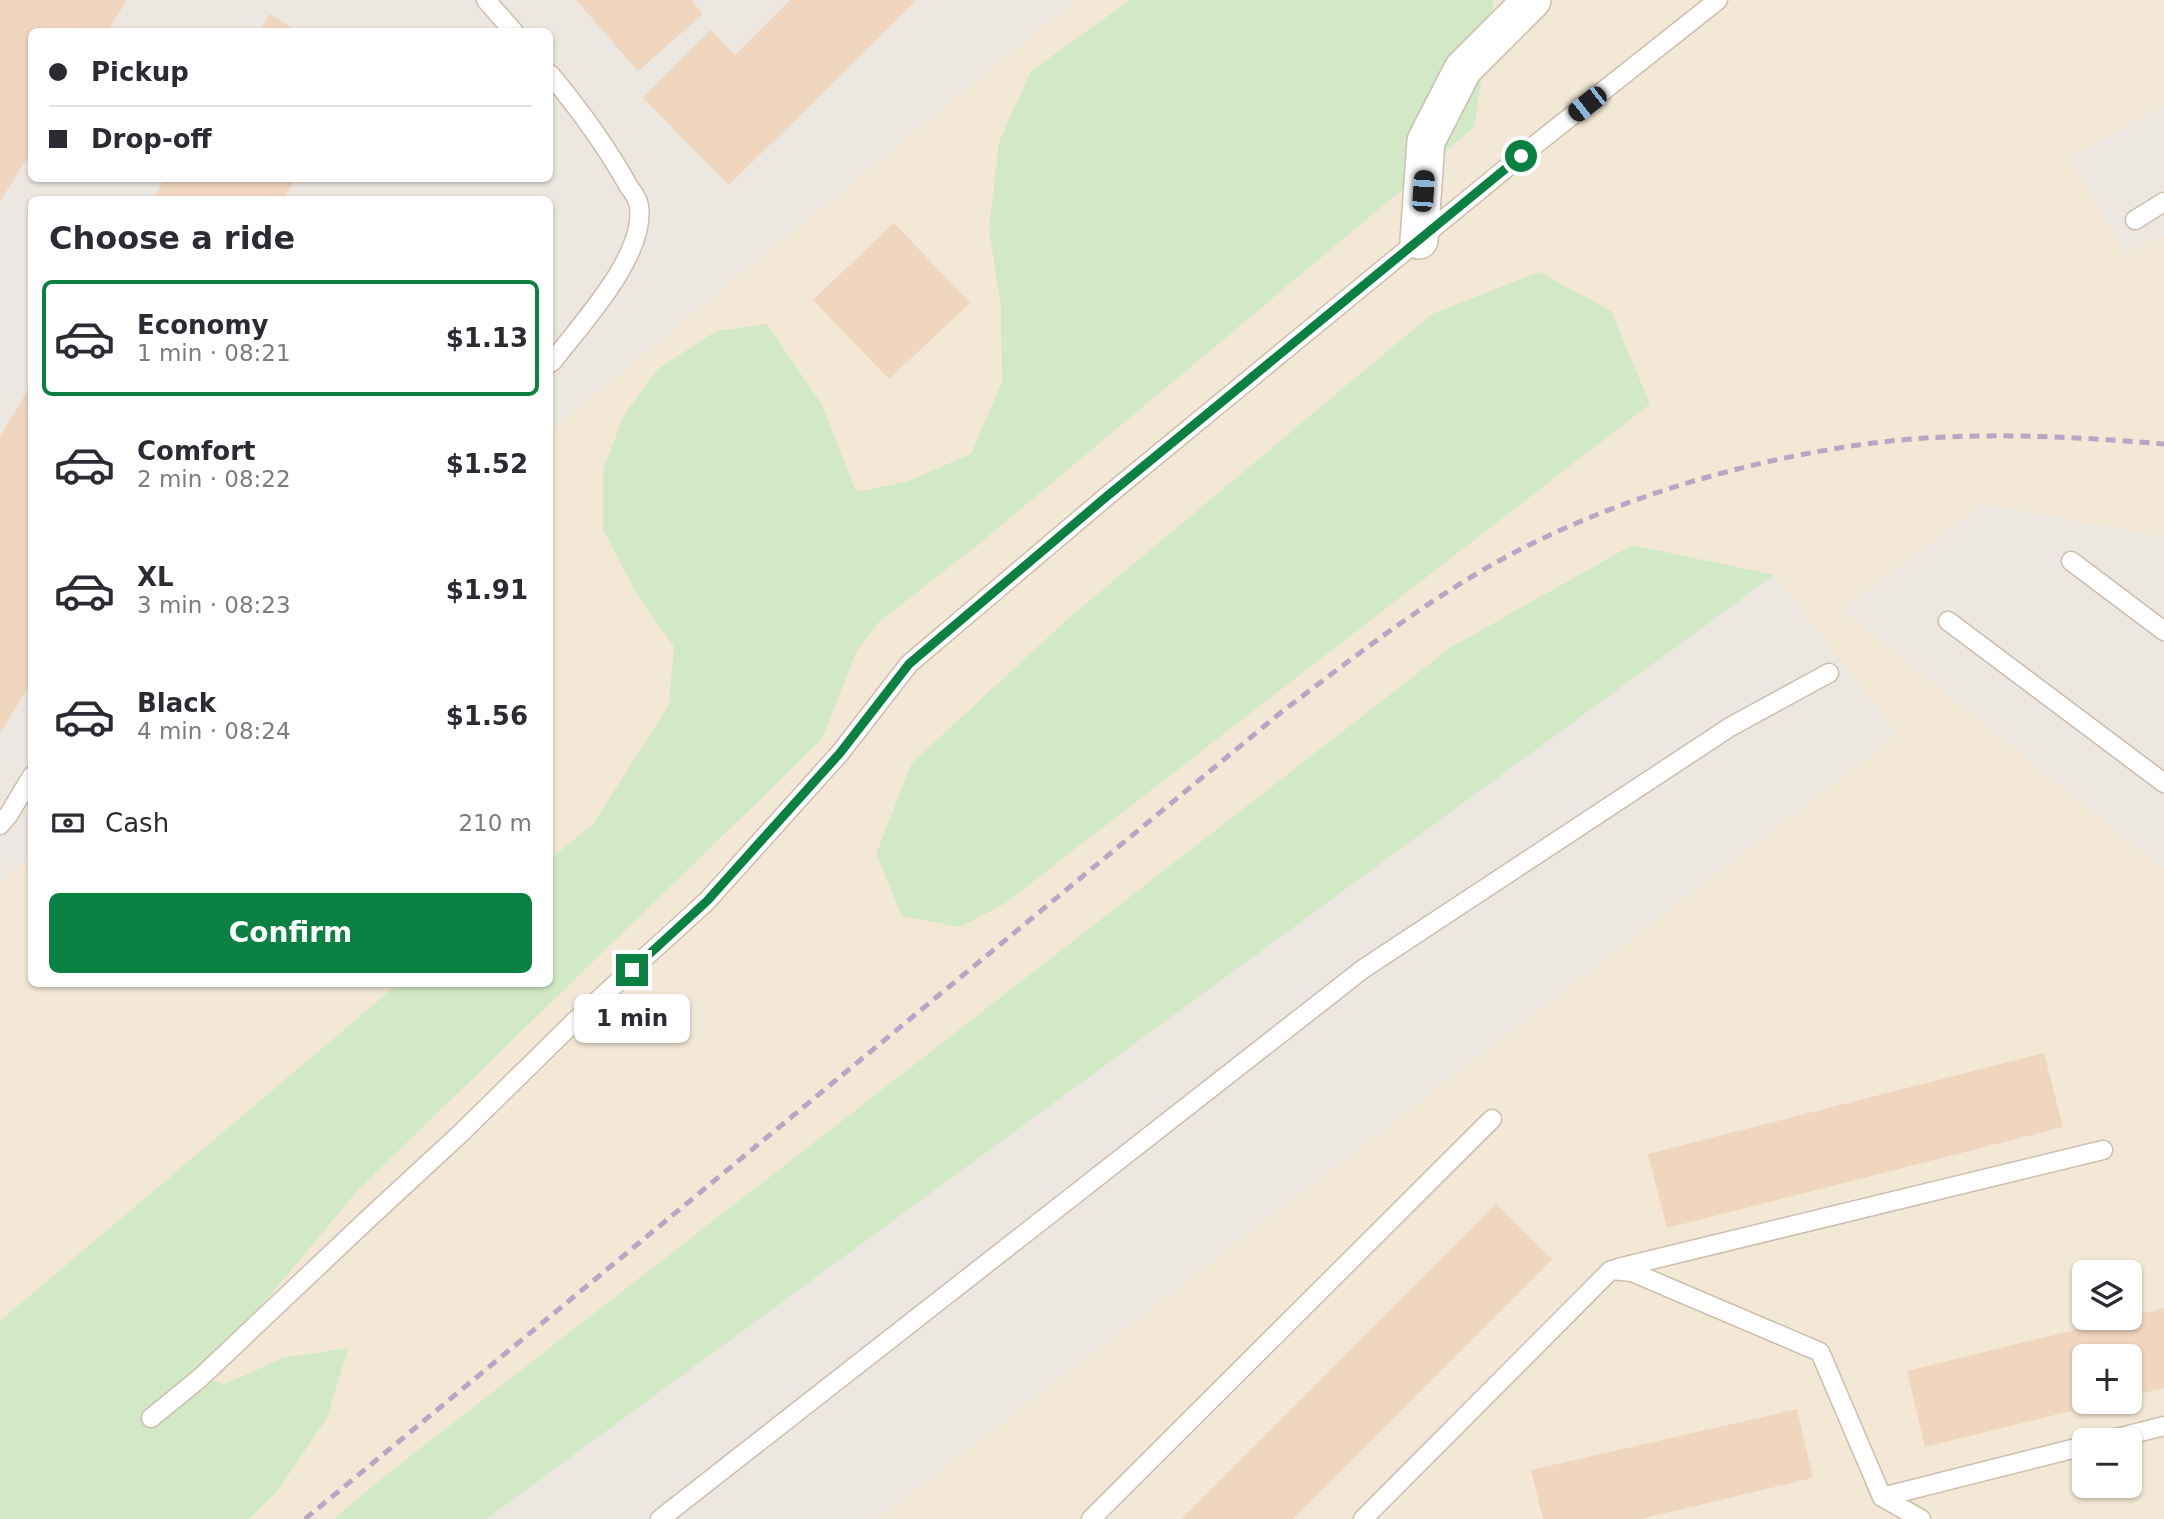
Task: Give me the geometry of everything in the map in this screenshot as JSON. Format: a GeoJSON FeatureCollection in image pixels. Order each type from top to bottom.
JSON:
{"type":"FeatureCollection","features":[{"type":"Feature","properties":{"kind":"street"},"geometry":{"type":"LineString","coordinates":[[1419,240],[1426,141],[1463,69],[1532,0]]}},
{"type":"Feature","properties":{"kind":"lane"},"geometry":{"type":"LineString","coordinates":[[486,0],[510,28]]}},
{"type":"Feature","properties":{"kind":"lane"},"geometry":{"type":"LineString","coordinates":[[151,1418],[200,1378],[460,1134],[575,1021],[707,901],[840,753],[909,664],[1106,497],[1419,240],[1718,0]]}},
{"type":"Feature","properties":{"kind":"lane"},"geometry":{"type":"LineString","coordinates":[[553,78],[616,163],[639,204],[637,234],[622,271],[553,362]]}},
{"type":"Feature","properties":{"kind":"lane"},"geometry":{"type":"LineString","coordinates":[[2135,220],[2164,202]]}},
{"type":"Feature","properties":{"kind":"lane"},"geometry":{"type":"LineString","coordinates":[[2071,561],[2164,631]]}},
{"type":"Feature","properties":{"kind":"lane"},"geometry":{"type":"LineString","coordinates":[[1948,621],[2164,783]]}},
{"type":"Feature","properties":{"kind":"lane"},"geometry":{"type":"LineString","coordinates":[[660,1519],[1363,969],[1730,727],[1829,673]]}},
{"type":"Feature","properties":{"kind":"lane"},"geometry":{"type":"LineString","coordinates":[[0,825],[28,783]]}},
{"type":"Feature","properties":{"kind":"lane"},"geometry":{"type":"LineString","coordinates":[[1091,1519],[1492,1119]]}},
{"type":"Feature","properties":{"kind":"lane"},"geometry":{"type":"LineString","coordinates":[[1363,1519],[1611,1270],[2103,1150]]}},
{"type":"Feature","properties":{"kind":"lane"},"geometry":{"type":"LineString","coordinates":[[1611,1270],[1632,1272],[1820,1352],[1882,1497],[1921,1519]]}},
{"type":"Feature","properties":{"kind":"lane"},"geometry":{"type":"LineString","coordinates":[[2142,1432],[2164,1426]]}},
{"type":"Feature","properties":{"kind":"lane"},"geometry":{"type":"LineString","coordinates":[[1882,1497],[2072,1449]]}},
{"type":"Feature","properties":{"kind":"shaded area"},"geometry":{"type":"Polygon","coordinates":[[[0,0],[2164,0],[2164,1519],[0,1519],[0,0]]]}},
{"type":"Feature","properties":{"kind":"shaded area"},"geometry":{"type":"Polygon","coordinates":[[[0,0],[1075,0],[553,429],[553,196],[28,196],[28,860],[0,883],[0,0]]]}},
{"type":"Feature","properties":{"kind":"shaded area"},"geometry":{"type":"Polygon","coordinates":[[[2164,105],[2164,235],[2125,254],[2071,157],[2164,105]]]}},
{"type":"Feature","properties":{"kind":"shaded area"},"geometry":{"type":"Polygon","coordinates":[[[1985,504],[2164,537],[2164,869],[1841,609],[1985,504]]]}},
{"type":"Feature","properties":{"kind":"shaded area"},"geometry":{"type":"Polygon","coordinates":[[[1774,575],[1898,734],[877,1519],[486,1519],[1774,575]]]}},
{"type":"Feature","properties":{"kind":"green space"},"geometry":{"type":"Polygon","coordinates":[[[1130,0],[1494,0],[1474,127],[979,544],[880,621],[856,652],[822,739],[357,1191],[201,1378],[225,1384],[283,1358],[348,1348],[328,1416],[276,1493],[249,1519],[0,1519],[0,1321],[394,987],[553,987],[553,857],[593,824],[669,705],[674,647],[635,591],[603,529],[603,469],[625,413],[658,369],[716,331],[767,324],[822,405],[856,492],[906,482],[971,454],[1002,382],[1001,308],[989,229],[999,142],[1031,71],[1130,0]]]}},
{"type":"Feature","properties":{"kind":"green space"},"geometry":{"type":"Polygon","coordinates":[[[1539,272],[1611,311],[1650,404],[1004,904],[960,927],[902,916],[876,854],[912,763],[1070,617],[1432,314],[1539,272]]]}},
{"type":"Feature","properties":{"kind":"green space"},"geometry":{"type":"Polygon","coordinates":[[[1632,545],[1774,575],[486,1519],[334,1519],[376,1483],[1450,648],[1632,545]]]}},
{"type":"Feature","properties":{"kind":"building"},"geometry":{"type":"Polygon","coordinates":[[[0,0],[127,0],[110,28],[28,28],[28,157],[0,201],[0,0]]]}},
{"type":"Feature","properties":{"kind":"building"},"geometry":{"type":"Polygon","coordinates":[[[576,0],[691,0],[703,14],[638,71],[576,0]]]}},
{"type":"Feature","properties":{"kind":"building"},"geometry":{"type":"Polygon","coordinates":[[[790,0],[917,0],[729,185],[643,98],[711,30],[735,55],[790,0]]]}},
{"type":"Feature","properties":{"kind":"building"},"geometry":{"type":"Polygon","coordinates":[[[270,14],[292,28],[261,28],[270,14]]]}},
{"type":"Feature","properties":{"kind":"building"},"geometry":{"type":"Polygon","coordinates":[[[163,182],[293,182],[285,196],[154,196],[163,182]]]}},
{"type":"Feature","properties":{"kind":"building"},"geometry":{"type":"Polygon","coordinates":[[[894,223],[970,303],[889,379],[813,300],[894,223]]]}},
{"type":"Feature","properties":{"kind":"building"},"geometry":{"type":"Polygon","coordinates":[[[28,390],[28,688],[0,733],[0,436],[28,390]]]}},
{"type":"Feature","properties":{"kind":"building"},"geometry":{"type":"Polygon","coordinates":[[[2044,1053],[2063,1127],[1667,1228],[1648,1154],[2044,1053]]]}},
{"type":"Feature","properties":{"kind":"building"},"geometry":{"type":"Polygon","coordinates":[[[1496,1204],[1552,1259],[1293,1519],[1182,1519],[1496,1204]]]}},
{"type":"Feature","properties":{"kind":"building"},"geometry":{"type":"Polygon","coordinates":[[[2164,1308],[2164,1388],[2142,1393],[2142,1344],[2072,1344],[2072,1411],[1925,1447],[1907,1371],[2074,1330],[2142,1330],[2142,1313],[2164,1308]]]}},
{"type":"Feature","properties":{"kind":"building"},"geometry":{"type":"Polygon","coordinates":[[[1797,1409],[1813,1478],[1641,1519],[1543,1519],[1531,1470],[1797,1409]]]}},
{"type":"Feature","properties":{"kind":"railway"},"geometry":{"type":"LineString","coordinates":[[305,1519],[1279,714],[1400,624],[1463,582],[1529,545],[1611,509],[1697,480],[1785,458],[1873,443],[1945,437],[2055,437],[2164,444]]}},
{"type":"Feature","properties":{"kind":"route"},"geometry":{"type":"LineString","coordinates":[[632,970],[707,901],[840,753],[909,664],[1106,497],[1521,156]]}}]}
